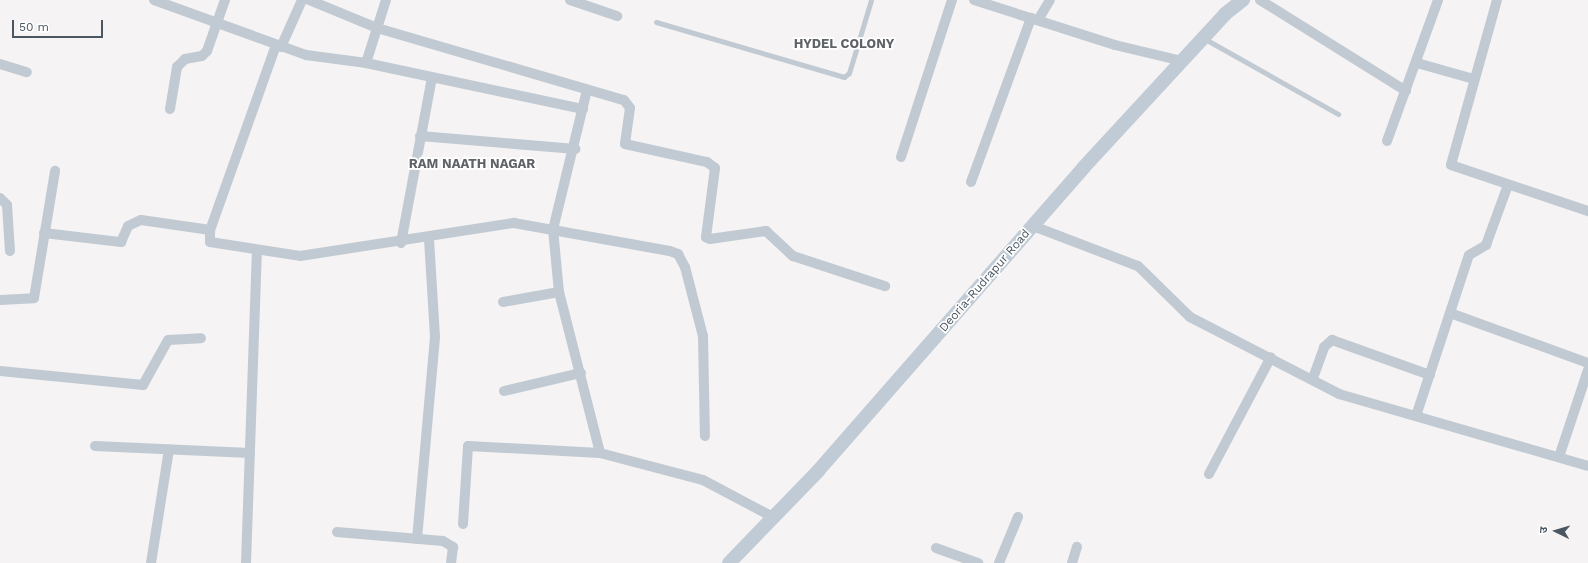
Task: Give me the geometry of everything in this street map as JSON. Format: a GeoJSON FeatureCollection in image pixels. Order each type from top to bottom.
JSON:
{"type":"FeatureCollection","features":[{"type":"Feature","properties":{"kind":"main road","name":"Deoria-Rudrapur Road"},"geometry":{"type":"LineString","coordinates":[[729,563],[818,472],[1033,226],[1182,61],[1243,0]]}},
{"type":"Feature","properties":{"kind":"street"},"geometry":{"type":"LineString","coordinates":[[154,0],[306,55],[366,63],[583,109]]}},
{"type":"Feature","properties":{"kind":"street"},"geometry":{"type":"LineString","coordinates":[[170,109],[177,67],[185,59],[202,56],[207,51],[225,0]]}},
{"type":"Feature","properties":{"kind":"street"},"geometry":{"type":"LineString","coordinates":[[302,0],[278,46],[210,230],[210,242],[215,245],[300,256],[401,243],[514,223],[553,229],[678,254],[703,336],[704,436]]}},
{"type":"Feature","properties":{"kind":"street"},"geometry":{"type":"LineString","coordinates":[[309,0],[377,28],[629,103],[625,144],[707,162],[715,168],[706,237],[710,239],[766,231],[788,253],[885,286]]}},
{"type":"Feature","properties":{"kind":"street"},"geometry":{"type":"LineString","coordinates":[[366,63],[386,0]]}},
{"type":"Feature","properties":{"kind":"street"},"geometry":{"type":"LineString","coordinates":[[570,0],[617,16]]}},
{"type":"Feature","properties":{"kind":"street"},"geometry":{"type":"LineString","coordinates":[[901,157],[952,0]]}},
{"type":"Feature","properties":{"kind":"street"},"geometry":{"type":"LineString","coordinates":[[974,0],[1116,45],[1182,61]]}},
{"type":"Feature","properties":{"kind":"street"},"geometry":{"type":"LineString","coordinates":[[971,182],[1035,19],[1050,0]]}},
{"type":"Feature","properties":{"kind":"street"},"geometry":{"type":"LineString","coordinates":[[1260,0],[1406,92]]}},
{"type":"Feature","properties":{"kind":"street"},"geometry":{"type":"LineString","coordinates":[[1387,141],[1417,63],[1438,0]]}},
{"type":"Feature","properties":{"kind":"street"},"geometry":{"type":"LineString","coordinates":[[1497,0],[1451,165],[1588,211]]}},
{"type":"Feature","properties":{"kind":"street"},"geometry":{"type":"LineString","coordinates":[[1417,63],[1474,79]]}},
{"type":"Feature","properties":{"kind":"street"},"geometry":{"type":"LineString","coordinates":[[0,64],[27,72]]}},
{"type":"Feature","properties":{"kind":"street"},"geometry":{"type":"LineString","coordinates":[[401,243],[432,78]]}},
{"type":"Feature","properties":{"kind":"street"},"geometry":{"type":"LineString","coordinates":[[587,90],[575,149],[553,229],[559,292],[581,373],[600,453]]}},
{"type":"Feature","properties":{"kind":"street"},"geometry":{"type":"LineString","coordinates":[[420,136],[575,149]]}},
{"type":"Feature","properties":{"kind":"street"},"geometry":{"type":"LineString","coordinates":[[0,300],[34,298],[55,171]]}},
{"type":"Feature","properties":{"kind":"street"},"geometry":{"type":"LineString","coordinates":[[1416,416],[1469,256],[1486,245],[1508,185]]}},
{"type":"Feature","properties":{"kind":"street"},"geometry":{"type":"LineString","coordinates":[[0,198],[7,205],[10,251]]}},
{"type":"Feature","properties":{"kind":"street"},"geometry":{"type":"LineString","coordinates":[[44,234],[121,242],[128,226],[141,220],[210,230]]}},
{"type":"Feature","properties":{"kind":"street"},"geometry":{"type":"LineString","coordinates":[[1033,226],[1138,266],[1190,318],[1313,378],[1339,394],[1588,466]]}},
{"type":"Feature","properties":{"kind":"street"},"geometry":{"type":"LineString","coordinates":[[417,539],[435,337],[429,238]]}},
{"type":"Feature","properties":{"kind":"street"},"geometry":{"type":"LineString","coordinates":[[246,563],[258,251]]}},
{"type":"Feature","properties":{"kind":"street"},"geometry":{"type":"LineString","coordinates":[[503,302],[559,292]]}},
{"type":"Feature","properties":{"kind":"street"},"geometry":{"type":"LineString","coordinates":[[1450,313],[1588,363]]}},
{"type":"Feature","properties":{"kind":"street"},"geometry":{"type":"LineString","coordinates":[[0,371],[143,385],[168,340],[200,338]]}},
{"type":"Feature","properties":{"kind":"street"},"geometry":{"type":"LineString","coordinates":[[1313,378],[1324,347],[1332,340],[1430,375]]}},
{"type":"Feature","properties":{"kind":"street"},"geometry":{"type":"LineString","coordinates":[[1209,474],[1271,357]]}},
{"type":"Feature","properties":{"kind":"street"},"geometry":{"type":"LineString","coordinates":[[1559,457],[1588,370]]}},
{"type":"Feature","properties":{"kind":"street"},"geometry":{"type":"LineString","coordinates":[[504,391],[581,373]]}},
{"type":"Feature","properties":{"kind":"street"},"geometry":{"type":"LineString","coordinates":[[95,446],[250,453]]}},
{"type":"Feature","properties":{"kind":"street"},"geometry":{"type":"LineString","coordinates":[[463,524],[468,446],[600,453],[703,480],[774,517]]}},
{"type":"Feature","properties":{"kind":"street"},"geometry":{"type":"LineString","coordinates":[[151,563],[169,449]]}},
{"type":"Feature","properties":{"kind":"street"},"geometry":{"type":"LineString","coordinates":[[999,563],[1018,517]]}},
{"type":"Feature","properties":{"kind":"street"},"geometry":{"type":"LineString","coordinates":[[337,532],[417,539],[451,544],[451,563]]}},
{"type":"Feature","properties":{"kind":"street"},"geometry":{"type":"LineString","coordinates":[[1072,563],[1077,547]]}},
{"type":"Feature","properties":{"kind":"street"},"geometry":{"type":"LineString","coordinates":[[936,548],[978,563]]}},
{"type":"Feature","properties":{"kind":"lane"},"geometry":{"type":"LineString","coordinates":[[656,22],[844,77],[849,74],[871,0]]}},
{"type":"Feature","properties":{"kind":"lane"},"geometry":{"type":"LineString","coordinates":[[1204,38],[1338,114]]}},
{"type":"Feature","properties":{"kind":"district","name":"HYDEL COLONY"},"geometry":{"type":"Point","coordinates":[844,44]}},
{"type":"Feature","properties":{"kind":"district","name":"RAM NAATH NAGAR"},"geometry":{"type":"Point","coordinates":[472,164]}}]}
